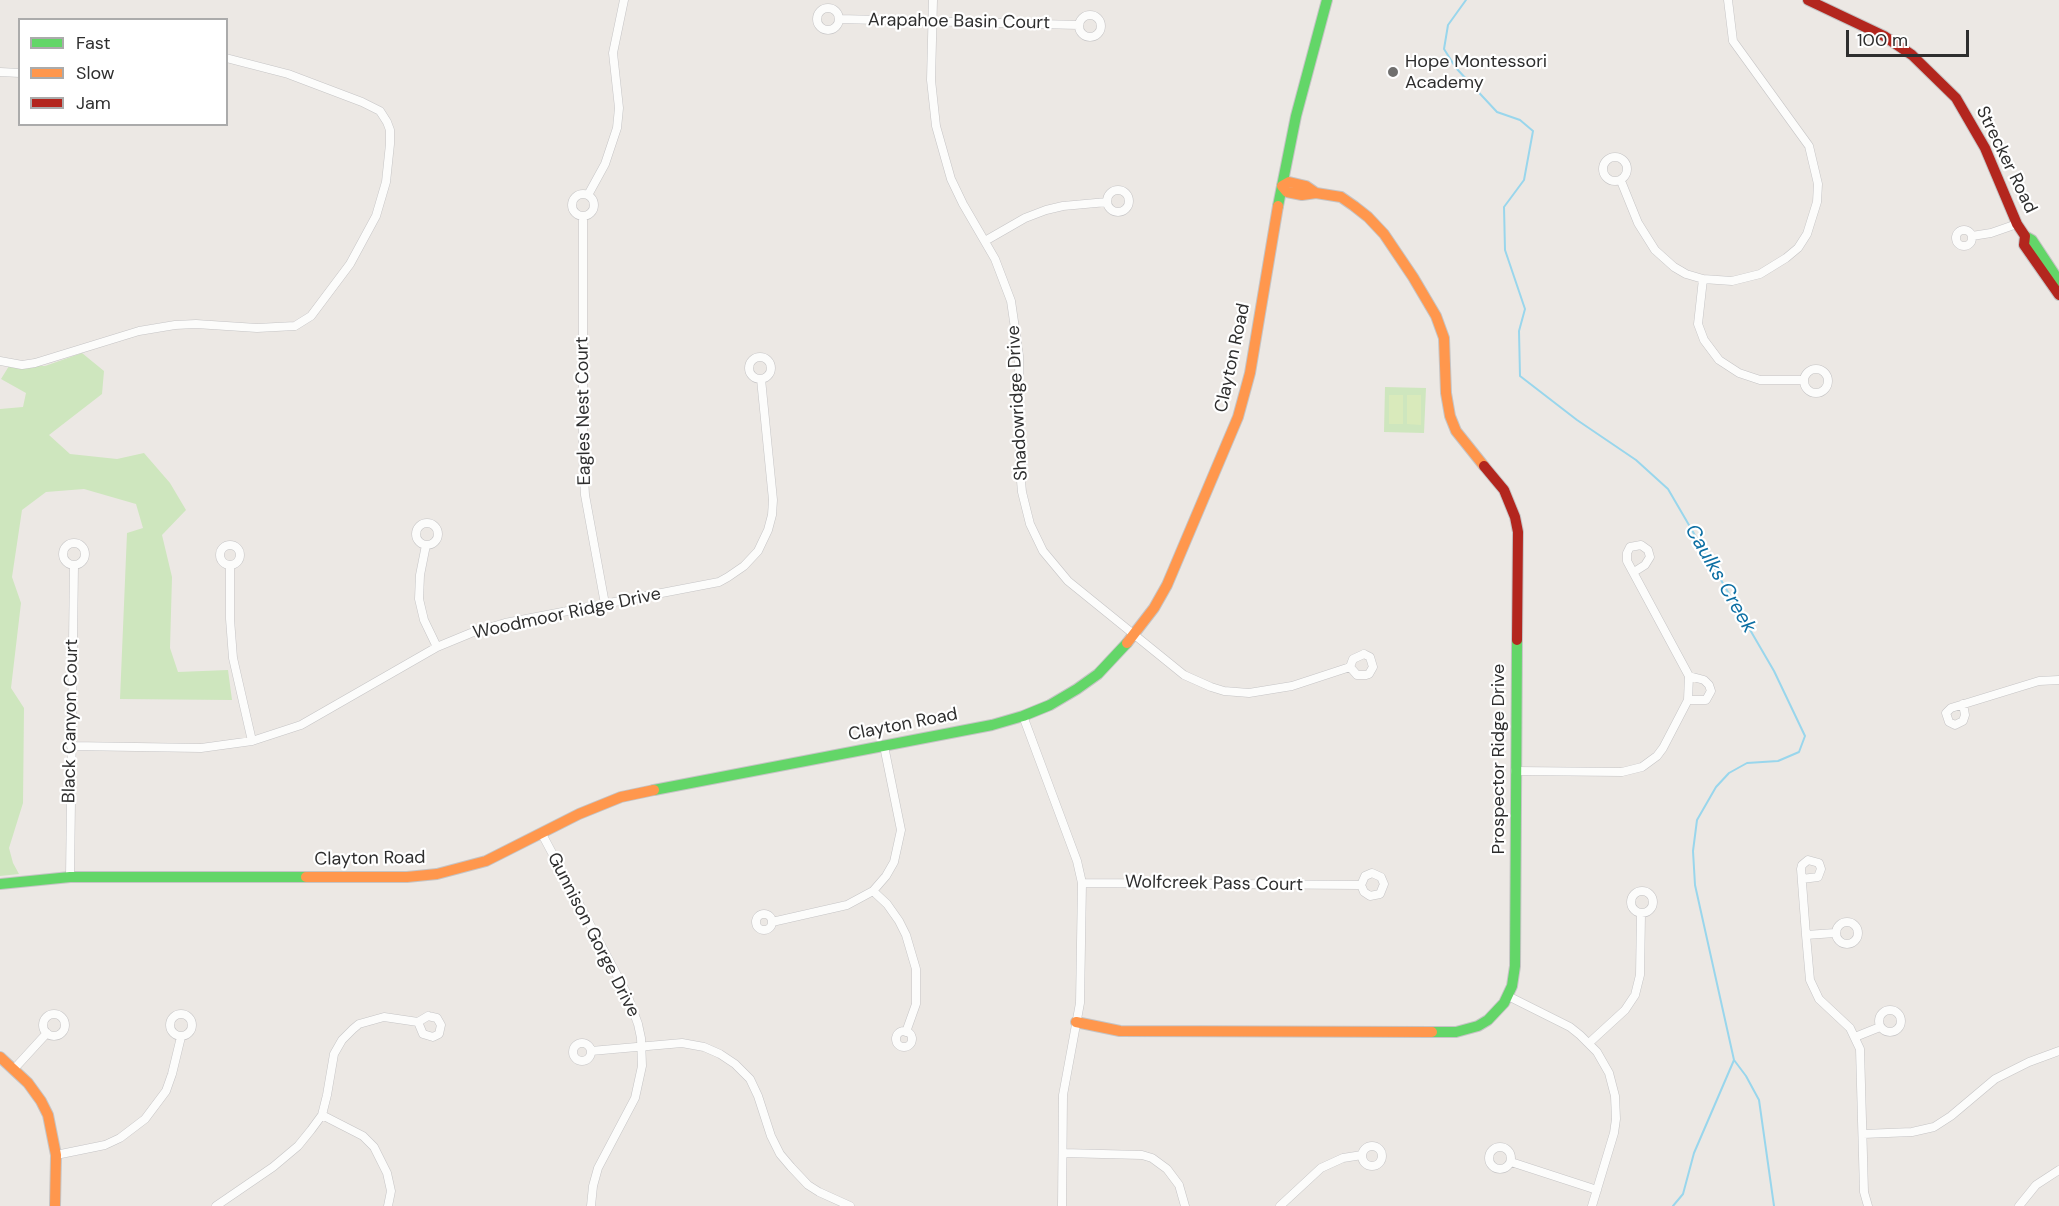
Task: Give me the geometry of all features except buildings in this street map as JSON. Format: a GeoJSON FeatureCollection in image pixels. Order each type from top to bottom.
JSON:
{"type":"FeatureCollection","features":[{"type":"Feature","properties":{"kind":"street","name":"Eagles Nest Court"},"geometry":{"type":"LineString","coordinates":[[588,195],[605,164],[617,128],[619,108],[612,53],[624,0]]}},
{"type":"Feature","properties":{"kind":"street","name":"Shadowridge Drive"},"geometry":{"type":"LineString","coordinates":[[933,0],[932,95],[938,138],[957,192],[986,241],[1006,285],[1016,326],[1019,356],[1020,470],[1024,501],[1030,524],[1043,551],[1060,574],[1184,675],[1224,691],[1249,693],[1292,686],[1350,667]]}},
{"type":"Feature","properties":{"kind":"street","name":"Clayton Road"},"geometry":{"type":"LineString","coordinates":[[0,884],[70,878],[423,876],[469,867],[486,861],[594,807],[621,797],[992,725],[1050,705],[1085,683],[1119,653],[1154,608],[1167,585],[1243,404],[1296,116],[1327,0]]}},
{"type":"Feature","properties":{"kind":"street"},"geometry":{"type":"LineString","coordinates":[[1621,181],[1638,223],[1655,250],[1674,267],[1686,274],[1703,279],[1732,281],[1747,279],[1773,267],[1798,248],[1808,234],[1817,202],[1818,184],[1809,146],[1734,41],[1728,0]]}},
{"type":"Feature","properties":{"kind":"street","name":"Strecker Road"},"geometry":{"type":"LineString","coordinates":[[1808,0],[1884,36],[1912,56],[1956,98],[1985,148],[2017,224],[2025,237],[2032,240],[2059,281]]}},
{"type":"Feature","properties":{"kind":"street","name":"Arapahoe Basin Court"},"geometry":{"type":"LineString","coordinates":[[838,19],[1079,25]]}},
{"type":"Feature","properties":{"kind":"street"},"geometry":{"type":"LineString","coordinates":[[0,361],[21,365],[35,363],[139,331],[175,325],[295,327],[311,316],[350,264],[373,223],[386,182],[390,130],[380,111],[362,102],[288,74],[228,59]]}},
{"type":"Feature","properties":{"kind":"street"},"geometry":{"type":"LineString","coordinates":[[0,72],[18,73]]}},
{"type":"Feature","properties":{"kind":"street","name":"Prospector Ridge Drive"},"geometry":{"type":"LineString","coordinates":[[1077,1022],[1120,1031],[1456,1032],[1478,1026],[1488,1020],[1508,996],[1514,976],[1518,532],[1515,517],[1504,490],[1455,431],[1446,393],[1444,338],[1436,316],[1384,234],[1368,217],[1341,197],[1316,193],[1302,195],[1287,192],[1282,186]]}},
{"type":"Feature","properties":{"kind":"street","name":"Eagles Nest Court"},"geometry":{"type":"LineString","coordinates":[[588,195],[594,206],[589,214],[583,216],[574,211],[573,201],[578,196],[588,195]]}},
{"type":"Feature","properties":{"kind":"street"},"geometry":{"type":"LineString","coordinates":[[986,241],[1025,218],[1046,210],[1107,202]]}},
{"type":"Feature","properties":{"kind":"street","name":"Eagles Nest Court"},"geometry":{"type":"LineString","coordinates":[[583,216],[585,495],[605,604]]}},
{"type":"Feature","properties":{"kind":"street"},"geometry":{"type":"LineString","coordinates":[[1972,236],[1991,233],[2017,224]]}},
{"type":"Feature","properties":{"kind":"street","name":"Strecker Road"},"geometry":{"type":"LineString","coordinates":[[2025,237],[2024,245],[2059,295]]}},
{"type":"Feature","properties":{"kind":"street"},"geometry":{"type":"LineString","coordinates":[[1703,279],[1698,324],[1704,340],[1719,360],[1739,373],[1760,380],[1804,380]]}},
{"type":"Feature","properties":{"kind":"street","name":"Woodmoor Ridge Drive"},"geometry":{"type":"LineString","coordinates":[[71,746],[201,748],[252,741],[301,725],[437,648],[471,633],[505,623],[719,582],[744,566],[758,551],[768,530],[773,501],[761,379]]}},
{"type":"Feature","properties":{"kind":"street"},"geometry":{"type":"LineString","coordinates":[[426,545],[420,575],[419,599],[424,620],[437,648]]}},
{"type":"Feature","properties":{"kind":"street","name":"Black Canyon Court"},"geometry":{"type":"LineString","coordinates":[[70,878],[74,565]]}},
{"type":"Feature","properties":{"kind":"street"},"geometry":{"type":"LineString","coordinates":[[230,567],[233,658],[252,741]]}},
{"type":"Feature","properties":{"kind":"street"},"geometry":{"type":"LineString","coordinates":[[1515,771],[1622,772],[1642,766],[1663,748],[1688,700],[1689,676],[1634,573]]}},
{"type":"Feature","properties":{"kind":"street"},"geometry":{"type":"LineString","coordinates":[[1688,700],[1706,700],[1711,691],[1704,680],[1689,676]]}},
{"type":"Feature","properties":{"kind":"street"},"geometry":{"type":"LineString","coordinates":[[1963,704],[2039,681],[2059,680]]}},
{"type":"Feature","properties":{"kind":"street"},"geometry":{"type":"LineString","coordinates":[[1023,716],[1077,861],[1082,883],[1082,982],[1063,1095],[1062,1206]]}},
{"type":"Feature","properties":{"kind":"street"},"geometry":{"type":"LineString","coordinates":[[772,922],[847,905],[873,891],[886,876],[894,862],[901,830],[884,746]]}},
{"type":"Feature","properties":{"kind":"street","name":"Gunnison Gorge Drive"},"geometry":{"type":"LineString","coordinates":[[542,834],[627,994],[638,1024],[642,1046],[642,1066],[635,1098],[598,1168],[591,1206]]}},
{"type":"Feature","properties":{"kind":"street"},"geometry":{"type":"LineString","coordinates":[[1802,879],[1810,980],[1825,1006],[1850,1028],[1860,1049],[1864,1192],[1868,1206]]}},
{"type":"Feature","properties":{"kind":"street","name":"Wolfcreek Pass Court"},"geometry":{"type":"LineString","coordinates":[[1082,883],[1361,885]]}},
{"type":"Feature","properties":{"kind":"street"},"geometry":{"type":"LineString","coordinates":[[873,891],[887,904],[899,921],[906,935],[915,969],[916,1004],[906,1032]]}},
{"type":"Feature","properties":{"kind":"street"},"geometry":{"type":"LineString","coordinates":[[1589,1043],[1625,1010],[1635,994],[1640,975],[1641,914]]}},
{"type":"Feature","properties":{"kind":"street"},"geometry":{"type":"LineString","coordinates":[[1806,935],[1835,933]]}},
{"type":"Feature","properties":{"kind":"street"},"geometry":{"type":"LineString","coordinates":[[1508,996],[1570,1027],[1597,1052],[1609,1073],[1617,1108],[1614,1133],[1592,1206]]}},
{"type":"Feature","properties":{"kind":"street"},"geometry":{"type":"LineString","coordinates":[[216,1206],[273,1167],[298,1146],[322,1115],[334,1054],[359,1024],[384,1017],[418,1022]]}},
{"type":"Feature","properties":{"kind":"street"},"geometry":{"type":"LineString","coordinates":[[1856,1037],[1880,1027]]}},
{"type":"Feature","properties":{"kind":"street"},"geometry":{"type":"LineString","coordinates":[[14,1069],[47,1033]]}},
{"type":"Feature","properties":{"kind":"street"},"geometry":{"type":"LineString","coordinates":[[56,1155],[105,1145],[120,1138],[145,1119],[165,1091],[172,1074],[181,1037]]}},
{"type":"Feature","properties":{"kind":"street"},"geometry":{"type":"LineString","coordinates":[[591,1051],[682,1043],[695,1044],[713,1050],[735,1064],[754,1086],[771,1136],[790,1167],[808,1185],[850,1206]]}},
{"type":"Feature","properties":{"kind":"street"},"geometry":{"type":"LineString","coordinates":[[1863,1134],[1912,1132],[1934,1127],[1951,1116],[1995,1079],[2059,1050]]}},
{"type":"Feature","properties":{"kind":"street"},"geometry":{"type":"LineString","coordinates":[[0,1057],[28,1083],[48,1114],[56,1155],[55,1206]]}},
{"type":"Feature","properties":{"kind":"street"},"geometry":{"type":"LineString","coordinates":[[322,1115],[363,1136],[374,1147],[387,1173],[391,1191],[388,1206]]}},
{"type":"Feature","properties":{"kind":"street"},"geometry":{"type":"LineString","coordinates":[[1063,1153],[1142,1155],[1152,1158],[1167,1169],[1179,1185],[1185,1206]]}},
{"type":"Feature","properties":{"kind":"street"},"geometry":{"type":"LineString","coordinates":[[1280,1206],[1321,1168],[1343,1158],[1362,1155]]}},
{"type":"Feature","properties":{"kind":"street"},"geometry":{"type":"LineString","coordinates":[[1511,1162],[1597,1190]]}},
{"type":"Feature","properties":{"kind":"street"},"geometry":{"type":"LineString","coordinates":[[2019,1206],[2036,1185],[2059,1170]]}},
{"type":"Feature","properties":{"kind":"green space"},"geometry":{"type":"Polygon","coordinates":[[[82,353],[104,371],[102,394],[49,435],[70,454],[117,459],[144,453],[170,483],[186,510],[162,535],[172,577],[170,648],[178,672],[228,670],[232,700],[120,699],[127,533],[143,528],[136,504],[84,489],[46,492],[22,510],[12,577],[21,603],[11,688],[24,708],[23,803],[9,848],[19,874],[0,876],[0,409],[23,407],[26,393],[1,379],[9,366],[45,366],[82,353]]]}},
{"type":"Feature","properties":{"kind":"green space"},"geometry":{"type":"Polygon","coordinates":[[[1385,387],[1426,388],[1424,433],[1384,432],[1385,387]]]}},
{"type":"Feature","properties":{"kind":"green space"},"geometry":{"type":"Polygon","coordinates":[[[1389,395],[1403,395],[1403,424],[1389,424],[1389,395]]]}},
{"type":"Feature","properties":{"kind":"green space"},"geometry":{"type":"Polygon","coordinates":[[[1407,395],[1421,395],[1421,425],[1407,424],[1407,395]]]}},
{"type":"Feature","properties":{"kind":"waterway","name":"Caulks Creek"},"geometry":{"type":"LineString","coordinates":[[1466,0],[1448,25],[1444,49],[1456,68],[1497,112],[1520,120],[1533,131],[1524,180],[1504,207],[1505,250],[1525,309],[1519,331],[1520,376],[1577,420],[1636,460],[1668,489],[1774,671],[1805,736],[1799,752],[1778,761],[1747,763],[1729,773],[1716,787],[1697,820],[1693,851],[1695,885],[1734,1060],[1759,1100],[1774,1206]]}},
{"type":"Feature","properties":{"kind":"waterway"},"geometry":{"type":"LineString","coordinates":[[1673,1206],[1683,1194],[1694,1153],[1734,1060]]}},
{"type":"Feature","properties":{"kind":"traffic: fast"},"geometry":{"type":"LineString","coordinates":[[1278,206],[1296,116],[1327,0]]}},
{"type":"Feature","properties":{"kind":"traffic: fast"},"geometry":{"type":"LineString","coordinates":[[2025,236],[2032,240],[2059,281]]}},
{"type":"Feature","properties":{"kind":"traffic: fast"},"geometry":{"type":"LineString","coordinates":[[1432,1032],[1456,1032],[1478,1026],[1488,1020],[1504,1003],[1512,986],[1515,966],[1517,640]]}},
{"type":"Feature","properties":{"kind":"traffic: fast"},"geometry":{"type":"LineString","coordinates":[[654,790],[992,725],[1023,716],[1050,705],[1077,689],[1098,674],[1127,643]]}},
{"type":"Feature","properties":{"kind":"traffic: fast"},"geometry":{"type":"LineString","coordinates":[[0,884],[70,877],[306,877]]}},
{"type":"Feature","properties":{"kind":"traffic: slow"},"geometry":{"type":"LineString","coordinates":[[1316,193],[1306,186],[1289,182],[1282,186],[1287,192],[1302,195],[1316,193],[1341,197],[1354,206],[1384,234],[1413,277],[1436,316],[1444,338],[1446,393],[1450,416],[1456,431],[1484,466]]}},
{"type":"Feature","properties":{"kind":"traffic: slow"},"geometry":{"type":"LineString","coordinates":[[1127,643],[1154,608],[1167,585],[1238,417],[1250,373],[1278,206]]}},
{"type":"Feature","properties":{"kind":"traffic: slow"},"geometry":{"type":"LineString","coordinates":[[306,877],[407,877],[437,874],[486,861],[579,814],[621,797],[654,790]]}},
{"type":"Feature","properties":{"kind":"traffic: slow"},"geometry":{"type":"LineString","coordinates":[[1076,1022],[1120,1031],[1432,1032]]}},
{"type":"Feature","properties":{"kind":"traffic: slow"},"geometry":{"type":"LineString","coordinates":[[0,1057],[28,1083],[48,1115],[56,1155],[55,1206]]}},
{"type":"Feature","properties":{"kind":"traffic: jam"},"geometry":{"type":"LineString","coordinates":[[1808,0],[1884,36],[1912,55],[1956,98],[1985,148],[2017,224],[2025,236],[2024,245],[2059,295]]}},
{"type":"Feature","properties":{"kind":"traffic: jam"},"geometry":{"type":"LineString","coordinates":[[1484,466],[1504,490],[1515,517],[1518,532],[1517,640]]}},
{"type":"Feature","properties":{"kind":"place","name":"Hope Montessori Academy"},"geometry":{"type":"Point","coordinates":[1393,72]}}]}
